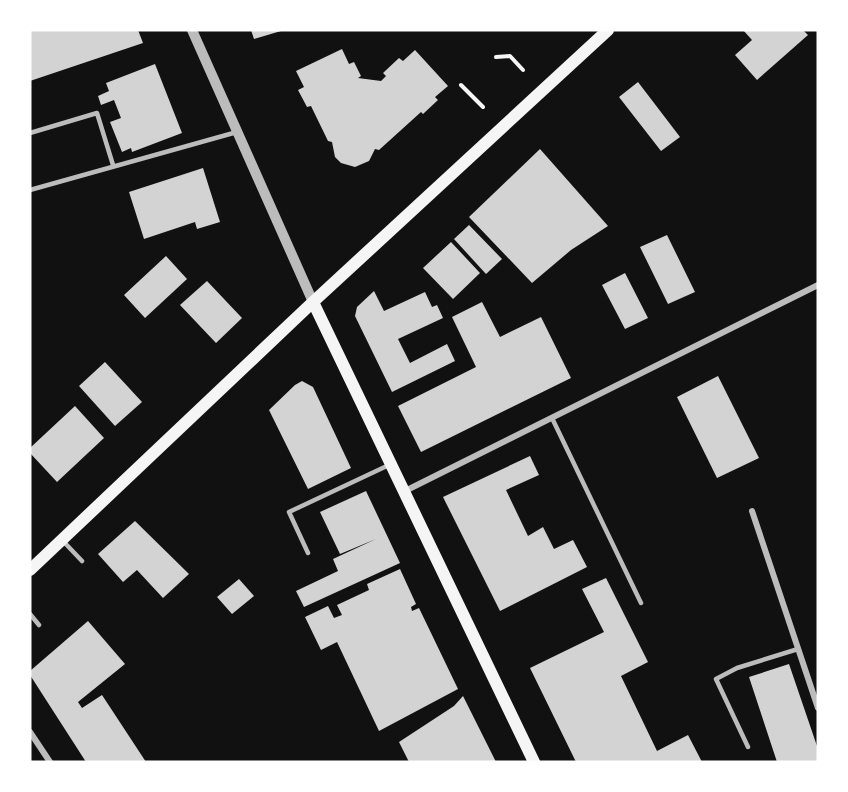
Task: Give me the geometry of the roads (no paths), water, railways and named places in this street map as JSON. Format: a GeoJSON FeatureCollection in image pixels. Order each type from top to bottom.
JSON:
{"type":"FeatureCollection","features":[{"type":"Feature","properties":{"kind":"main road"},"geometry":{"type":"LineString","coordinates":[[30,570],[313,302],[608,30]]}},
{"type":"Feature","properties":{"kind":"main road"},"geometry":{"type":"LineString","coordinates":[[313,302],[534,762]]}},
{"type":"Feature","properties":{"kind":"street"},"geometry":{"type":"LineString","coordinates":[[192,30],[313,302]]}},
{"type":"Feature","properties":{"kind":"street"},"geometry":{"type":"LineString","coordinates":[[405,491],[818,285]]}},
{"type":"Feature","properties":{"kind":"street"},"geometry":{"type":"LineString","coordinates":[[752,511],[818,708]]}},
{"type":"Feature","properties":{"kind":"street"},"geometry":{"type":"LineString","coordinates":[[30,732],[32,740],[50,762]]}},
{"type":"Feature","properties":{"kind":"lane"},"geometry":{"type":"LineString","coordinates":[[30,133],[97,113],[113,165]]}},
{"type":"Feature","properties":{"kind":"lane"},"geometry":{"type":"LineString","coordinates":[[30,190],[237,132]]}},
{"type":"Feature","properties":{"kind":"lane"},"geometry":{"type":"LineString","coordinates":[[552,418],[641,603]]}},
{"type":"Feature","properties":{"kind":"lane"},"geometry":{"type":"LineString","coordinates":[[308,553],[289,512],[392,464]]}},
{"type":"Feature","properties":{"kind":"lane"},"geometry":{"type":"LineString","coordinates":[[62,540],[82,561]]}},
{"type":"Feature","properties":{"kind":"lane"},"geometry":{"type":"LineString","coordinates":[[30,614],[39,625]]}},
{"type":"Feature","properties":{"kind":"lane"},"geometry":{"type":"LineString","coordinates":[[748,747],[716,679],[736,668],[798,649]]}}]}
